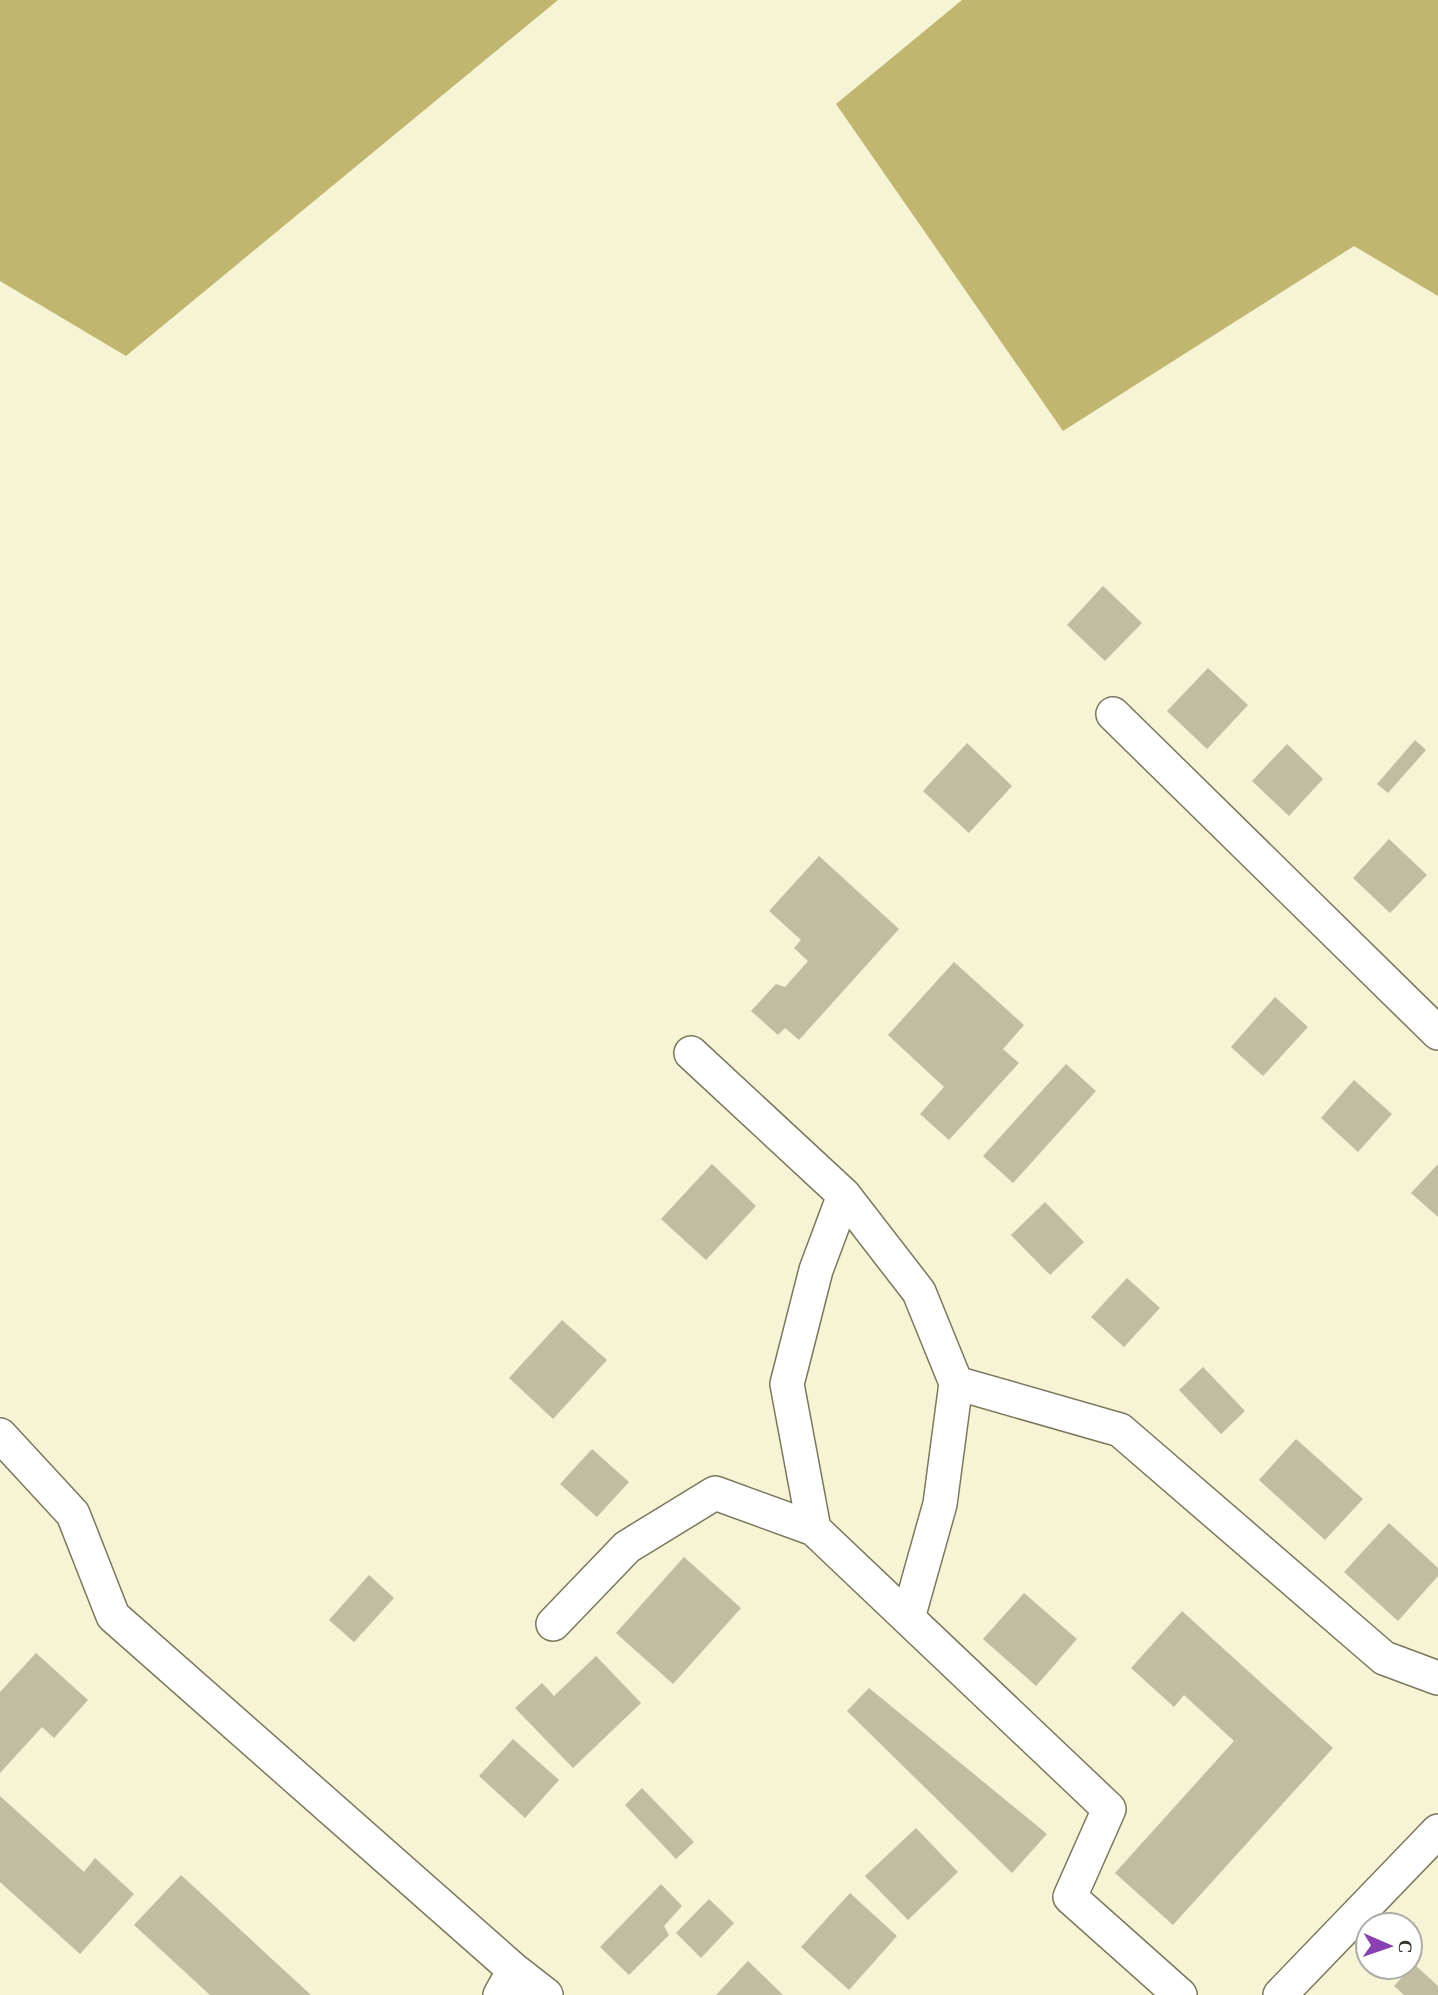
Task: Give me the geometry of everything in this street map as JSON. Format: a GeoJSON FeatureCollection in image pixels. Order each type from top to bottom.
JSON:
{"type":"FeatureCollection","features":[{"type":"Feature","properties":{"kind":"street"},"geometry":{"type":"LineString","coordinates":[[1113,714],[1438,1033]]}},
{"type":"Feature","properties":{"kind":"street"},"geometry":{"type":"LineString","coordinates":[[691,1053],[844,1195],[919,1292],[956,1383],[940,1504],[908,1618]]}},
{"type":"Feature","properties":{"kind":"street"},"geometry":{"type":"LineString","coordinates":[[814,1529],[787,1384],[816,1270],[844,1195]]}},
{"type":"Feature","properties":{"kind":"street"},"geometry":{"type":"LineString","coordinates":[[956,1383],[1120,1430],[1384,1658],[1438,1678]]}},
{"type":"Feature","properties":{"kind":"street"},"geometry":{"type":"LineString","coordinates":[[0,1435],[73,1514],[113,1616],[507,1982],[547,1995]]}},
{"type":"Feature","properties":{"kind":"street"},"geometry":{"type":"LineString","coordinates":[[553,1624],[627,1548],[715,1493],[814,1529],[1109,1809],[1070,1898],[1180,1995]]}},
{"type":"Feature","properties":{"kind":"street"},"geometry":{"type":"LineString","coordinates":[[1280,1995],[1438,1831]]}},
{"type":"Feature","properties":{"kind":"shaded area"},"geometry":{"type":"Polygon","coordinates":[[[0,0],[558,0],[126,356],[0,281],[0,0]]]}},
{"type":"Feature","properties":{"kind":"shaded area"},"geometry":{"type":"Polygon","coordinates":[[[962,0],[1438,0],[1438,296],[1354,246],[1063,431],[836,104],[962,0]]]}},
{"type":"Feature","properties":{"kind":"building"},"geometry":{"type":"Polygon","coordinates":[[[1103,586],[1142,623],[1105,661],[1067,625],[1103,586]]]}},
{"type":"Feature","properties":{"kind":"building"},"geometry":{"type":"Polygon","coordinates":[[[1208,668],[1248,705],[1207,749],[1167,711],[1208,668]]]}},
{"type":"Feature","properties":{"kind":"building"},"geometry":{"type":"Polygon","coordinates":[[[1415,740],[1426,750],[1388,793],[1377,784],[1415,740]]]}},
{"type":"Feature","properties":{"kind":"building"},"geometry":{"type":"Polygon","coordinates":[[[967,743],[1012,786],[969,833],[923,791],[967,743]]]}},
{"type":"Feature","properties":{"kind":"building"},"geometry":{"type":"Polygon","coordinates":[[[1287,744],[1323,779],[1289,816],[1252,781],[1287,744]]]}},
{"type":"Feature","properties":{"kind":"building"},"geometry":{"type":"Polygon","coordinates":[[[1389,839],[1427,875],[1390,913],[1353,878],[1389,839]]]}},
{"type":"Feature","properties":{"kind":"building"},"geometry":{"type":"Polygon","coordinates":[[[819,856],[899,929],[799,1040],[785,1028],[778,1035],[751,1011],[776,984],[785,987],[808,961],[794,948],[801,940],[769,911],[819,856]]]}},
{"type":"Feature","properties":{"kind":"building"},"geometry":{"type":"Polygon","coordinates":[[[954,962],[1024,1025],[1003,1049],[1019,1063],[949,1140],[920,1114],[944,1087],[888,1035],[954,962]]]}},
{"type":"Feature","properties":{"kind":"building"},"geometry":{"type":"Polygon","coordinates":[[[1275,997],[1308,1027],[1263,1076],[1231,1047],[1275,997]]]}},
{"type":"Feature","properties":{"kind":"building"},"geometry":{"type":"Polygon","coordinates":[[[1066,1064],[1096,1091],[1013,1183],[983,1156],[1066,1064]]]}},
{"type":"Feature","properties":{"kind":"building"},"geometry":{"type":"Polygon","coordinates":[[[1354,1080],[1392,1114],[1358,1152],[1321,1118],[1354,1080]]]}},
{"type":"Feature","properties":{"kind":"building"},"geometry":{"type":"Polygon","coordinates":[[[712,1164],[756,1206],[706,1260],[661,1219],[712,1164]]]}},
{"type":"Feature","properties":{"kind":"building"},"geometry":{"type":"Polygon","coordinates":[[[1438,1164],[1438,1217],[1411,1193],[1438,1164]]]}},
{"type":"Feature","properties":{"kind":"building"},"geometry":{"type":"Polygon","coordinates":[[[1045,1202],[1084,1242],[1050,1275],[1011,1235],[1045,1202]]]}},
{"type":"Feature","properties":{"kind":"building"},"geometry":{"type":"Polygon","coordinates":[[[1127,1278],[1160,1308],[1124,1347],[1091,1317],[1127,1278]]]}},
{"type":"Feature","properties":{"kind":"building"},"geometry":{"type":"Polygon","coordinates":[[[562,1320],[607,1360],[553,1419],[509,1378],[562,1320]]]}},
{"type":"Feature","properties":{"kind":"building"},"geometry":{"type":"Polygon","coordinates":[[[1203,1367],[1245,1411],[1221,1434],[1179,1390],[1203,1367]]]}},
{"type":"Feature","properties":{"kind":"building"},"geometry":{"type":"Polygon","coordinates":[[[1296,1439],[1363,1499],[1325,1540],[1259,1480],[1296,1439]]]}},
{"type":"Feature","properties":{"kind":"building"},"geometry":{"type":"Polygon","coordinates":[[[592,1449],[629,1482],[597,1517],[560,1484],[592,1449]]]}},
{"type":"Feature","properties":{"kind":"building"},"geometry":{"type":"Polygon","coordinates":[[[1389,1523],[1438,1568],[1438,1576],[1398,1621],[1344,1572],[1389,1523]]]}},
{"type":"Feature","properties":{"kind":"building"},"geometry":{"type":"Polygon","coordinates":[[[684,1557],[741,1608],[673,1684],[616,1633],[684,1557]]]}},
{"type":"Feature","properties":{"kind":"building"},"geometry":{"type":"Polygon","coordinates":[[[369,1575],[394,1598],[354,1642],[329,1620],[369,1575]]]}},
{"type":"Feature","properties":{"kind":"building"},"geometry":{"type":"Polygon","coordinates":[[[1024,1593],[1077,1639],[1036,1686],[983,1639],[1024,1593]]]}},
{"type":"Feature","properties":{"kind":"building"},"geometry":{"type":"Polygon","coordinates":[[[1182,1611],[1333,1748],[1173,1925],[1115,1873],[1234,1741],[1184,1695],[1174,1707],[1131,1668],[1182,1611]]]}},
{"type":"Feature","properties":{"kind":"building"},"geometry":{"type":"Polygon","coordinates":[[[36,1653],[88,1700],[54,1738],[42,1727],[0,1773],[0,1692],[36,1653]]]}},
{"type":"Feature","properties":{"kind":"building"},"geometry":{"type":"Polygon","coordinates":[[[596,1656],[641,1703],[573,1768],[515,1708],[542,1683],[554,1696],[596,1656]]]}},
{"type":"Feature","properties":{"kind":"building"},"geometry":{"type":"Polygon","coordinates":[[[869,1688],[1047,1834],[1012,1873],[847,1711],[869,1688]]]}},
{"type":"Feature","properties":{"kind":"building"},"geometry":{"type":"Polygon","coordinates":[[[513,1739],[559,1780],[525,1818],[479,1776],[513,1739]]]}},
{"type":"Feature","properties":{"kind":"building"},"geometry":{"type":"Polygon","coordinates":[[[642,1788],[694,1842],[676,1859],[625,1805],[642,1788]]]}},
{"type":"Feature","properties":{"kind":"building"},"geometry":{"type":"Polygon","coordinates":[[[0,1796],[84,1872],[95,1858],[134,1894],[80,1954],[0,1882],[0,1796]]]}},
{"type":"Feature","properties":{"kind":"building"},"geometry":{"type":"Polygon","coordinates":[[[916,1828],[958,1872],[908,1920],[865,1876],[916,1828]]]}},
{"type":"Feature","properties":{"kind":"building"},"geometry":{"type":"Polygon","coordinates":[[[181,1875],[311,1995],[210,1995],[134,1925],[181,1875]]]}},
{"type":"Feature","properties":{"kind":"building"},"geometry":{"type":"Polygon","coordinates":[[[661,1884],[682,1906],[664,1926],[669,1935],[629,1975],[600,1947],[661,1884]]]}},
{"type":"Feature","properties":{"kind":"building"},"geometry":{"type":"Polygon","coordinates":[[[850,1893],[897,1936],[849,1990],[801,1947],[850,1893]]]}},
{"type":"Feature","properties":{"kind":"building"},"geometry":{"type":"Polygon","coordinates":[[[709,1899],[734,1923],[701,1958],[676,1933],[709,1899]]]}},
{"type":"Feature","properties":{"kind":"building"},"geometry":{"type":"Polygon","coordinates":[[[748,1961],[783,1995],[716,1995],[748,1961]]]}},
{"type":"Feature","properties":{"kind":"building"},"geometry":{"type":"Polygon","coordinates":[[[1424,1973],[1438,1986],[1438,1995],[1404,1995],[1394,1986],[1399,1981],[1424,1981],[1424,1973]]]}}]}
